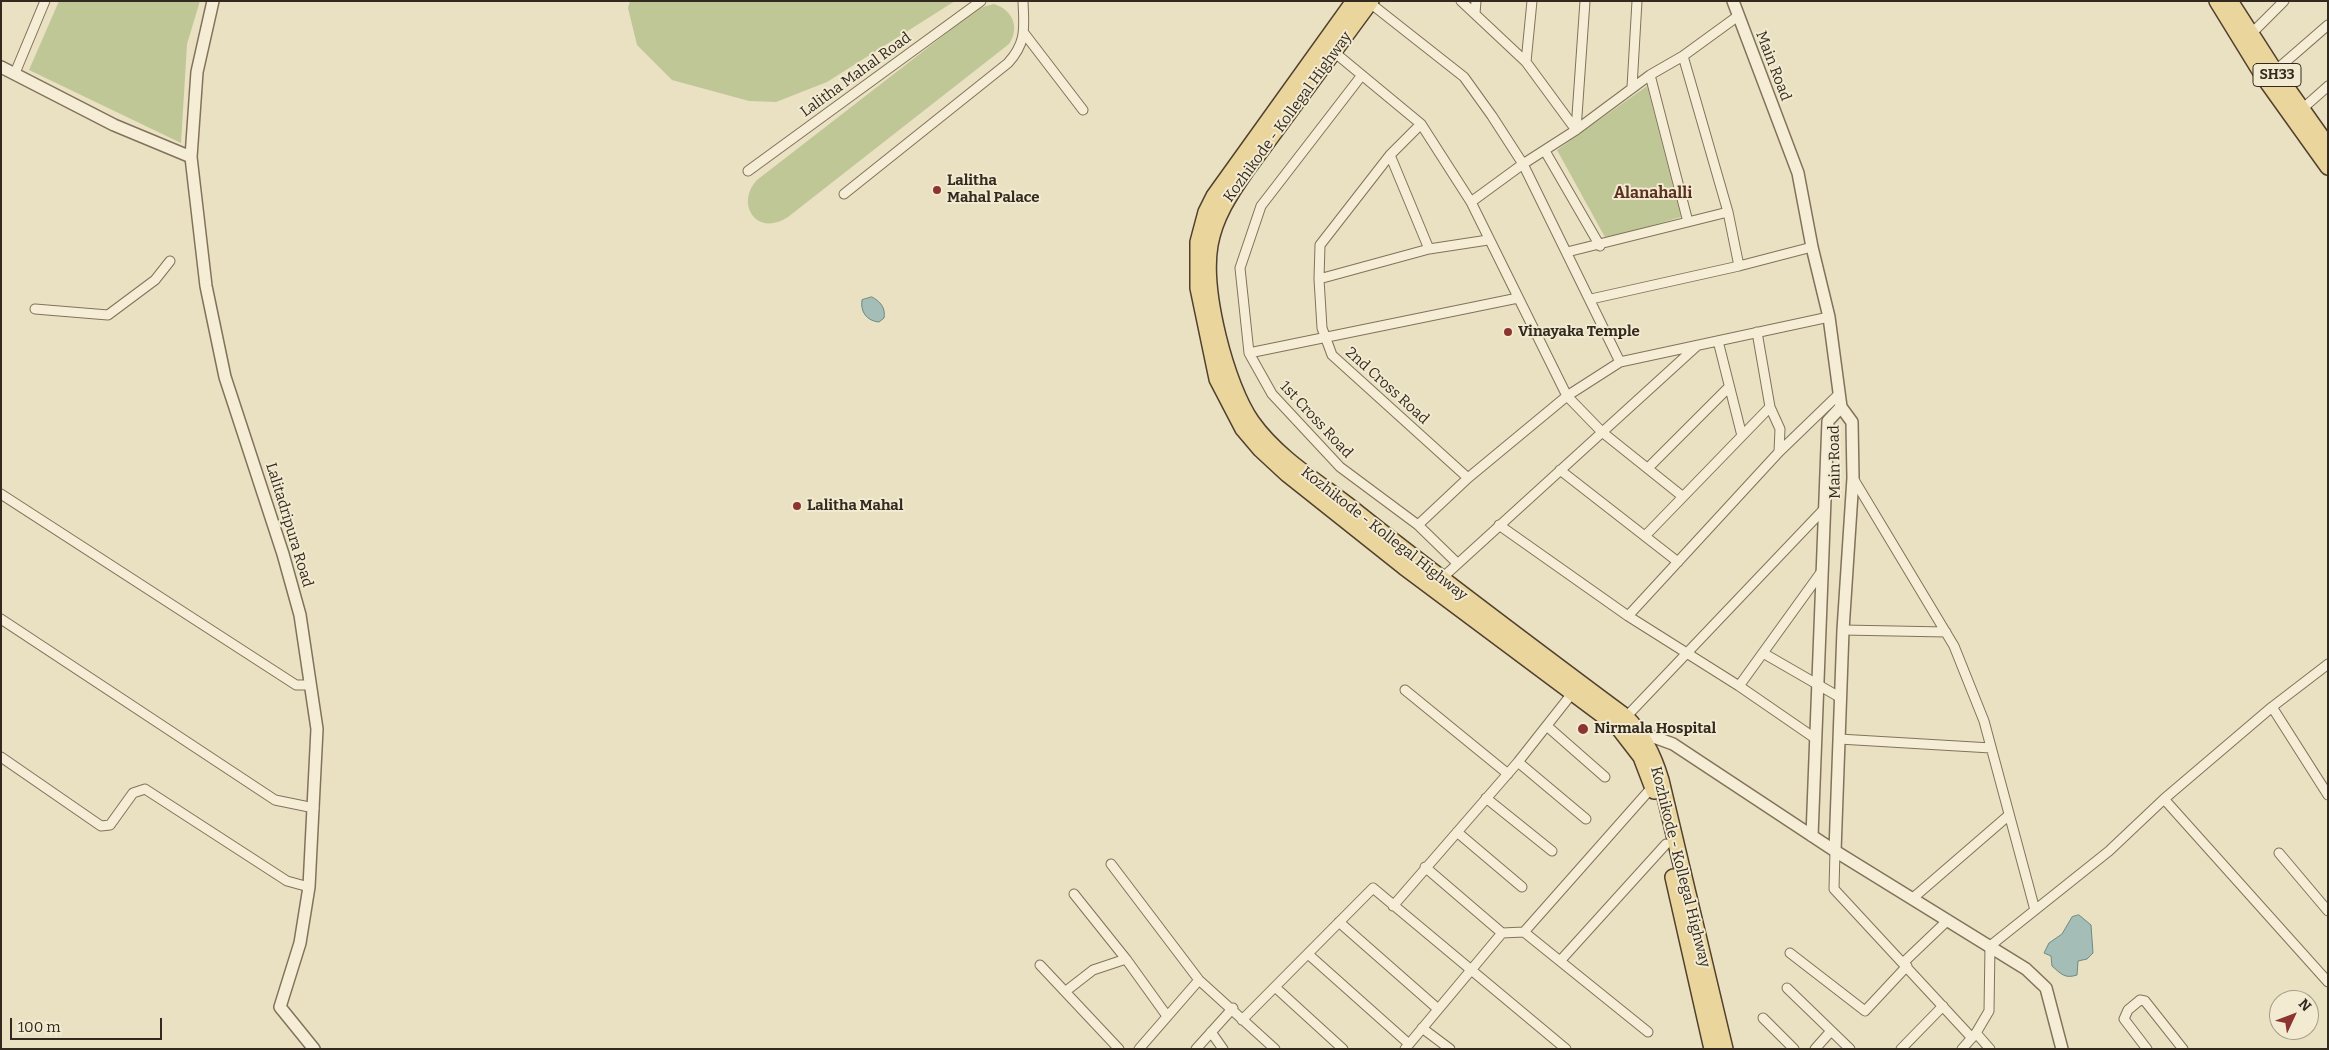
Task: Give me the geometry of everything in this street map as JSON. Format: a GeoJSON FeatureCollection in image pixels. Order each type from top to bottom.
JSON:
{"type":"FeatureCollection","features":[{"type":"Feature","properties":{"kind":"main road","name":"Kozhikode - Kollegal Highway"},"geometry":{"type":"LineString","coordinates":[[1354,1],[1214,196],[1206,212],[1198,242],[1196,267],[1201,308],[1217,379],[1243,429],[1260,449],[1287,474],[1404,567],[1576,688],[1626,717],[1638,741]]}},
{"type":"Feature","properties":{"kind":"main road"},"geometry":{"type":"LineString","coordinates":[[2217,1],[2265,78],[2326,157]]}},
{"type":"Feature","properties":{"kind":"main road","name":"SH33"},"geometry":{"type":"LineString","coordinates":[[2230,1],[2250,34],[2302,110],[2326,157]]}},
{"type":"Feature","properties":{"kind":"main road","name":"Kozhikode - Kollegal Highway"},"geometry":{"type":"LineString","coordinates":[[1371,2],[1228,197],[1216,221],[1210,245],[1208,268],[1210,294],[1229,374],[1239,401],[1252,423],[1286,458],[1441,579],[1576,688],[1617,726],[1651,752],[1666,844],[1712,1049]]}},
{"type":"Feature","properties":{"kind":"main road","name":"Kozhikode - Kollegal Highway"},"geometry":{"type":"LineString","coordinates":[[1657,783],[1725,1049]]}},
{"type":"Feature","properties":{"kind":"street"},"geometry":{"type":"LineString","coordinates":[[14,73],[45,1]]}},
{"type":"Feature","properties":{"kind":"street","name":"Lalitadripura Road"},"geometry":{"type":"LineString","coordinates":[[213,1],[198,72],[191,157],[206,286],[224,377],[283,554],[300,615],[317,729],[309,887],[300,943],[280,1006],[314,1049]]}},
{"type":"Feature","properties":{"kind":"street","name":"Lalitha Mahal Road"},"geometry":{"type":"LineString","coordinates":[[748,171],[981,1]]}},
{"type":"Feature","properties":{"kind":"street"},"geometry":{"type":"LineString","coordinates":[[844,194],[1018,53],[1024,33],[1023,1]]}},
{"type":"Feature","properties":{"kind":"street"},"geometry":{"type":"LineString","coordinates":[[1461,1],[1526,62],[1576,130]]}},
{"type":"Feature","properties":{"kind":"street"},"geometry":{"type":"LineString","coordinates":[[1475,14],[1476,1]]}},
{"type":"Feature","properties":{"kind":"street"},"geometry":{"type":"LineString","coordinates":[[1526,62],[1532,1]]}},
{"type":"Feature","properties":{"kind":"street"},"geometry":{"type":"LineString","coordinates":[[1576,130],[1585,1]]}},
{"type":"Feature","properties":{"kind":"street"},"geometry":{"type":"LineString","coordinates":[[1632,87],[1638,1]]}},
{"type":"Feature","properties":{"kind":"street","name":"Main Road"},"geometry":{"type":"LineString","coordinates":[[1733,1],[1798,173],[1812,247],[1829,317],[1841,407],[1852,422],[1853,478],[1843,630],[1835,851]]}},
{"type":"Feature","properties":{"kind":"street"},"geometry":{"type":"LineString","coordinates":[[2250,34],[2284,1]]}},
{"type":"Feature","properties":{"kind":"street"},"geometry":{"type":"LineString","coordinates":[[1371,2],[1464,77],[1523,164],[1591,299],[1620,362]]}},
{"type":"Feature","properties":{"kind":"street"},"geometry":{"type":"LineString","coordinates":[[1472,202],[1523,164],[1576,130],[1632,87],[1682,56],[1738,16]]}},
{"type":"Feature","properties":{"kind":"street"},"geometry":{"type":"LineString","coordinates":[[2275,71],[2328,25]]}},
{"type":"Feature","properties":{"kind":"street"},"geometry":{"type":"LineString","coordinates":[[1024,33],[1083,110]]}},
{"type":"Feature","properties":{"kind":"street"},"geometry":{"type":"LineString","coordinates":[[1334,52],[1421,124],[1472,202],[1488,240],[1567,396],[1602,432],[1682,496]]}},
{"type":"Feature","properties":{"kind":"street"},"geometry":{"type":"LineString","coordinates":[[1682,56],[1728,212],[1739,266]]}},
{"type":"Feature","properties":{"kind":"street"},"geometry":{"type":"LineString","coordinates":[[1,67],[114,125],[191,157]]}},
{"type":"Feature","properties":{"kind":"street","name":"1st Cross Road"},"geometry":{"type":"LineString","coordinates":[[1362,75],[1261,206],[1240,268],[1249,353],[1272,394],[1340,467],[1418,525],[1456,563]]}},
{"type":"Feature","properties":{"kind":"street"},"geometry":{"type":"LineString","coordinates":[[1650,75],[1688,222]]}},
{"type":"Feature","properties":{"kind":"street"},"geometry":{"type":"LineString","coordinates":[[2302,110],[2328,86]]}},
{"type":"Feature","properties":{"kind":"street","name":"2nd Cross Road"},"geometry":{"type":"LineString","coordinates":[[1421,124],[1390,155],[1320,244],[1319,279],[1322,328],[1332,355],[1468,478]]}},
{"type":"Feature","properties":{"kind":"street"},"geometry":{"type":"LineString","coordinates":[[1544,151],[1600,246]]}},
{"type":"Feature","properties":{"kind":"street"},"geometry":{"type":"LineString","coordinates":[[1390,155],[1428,249]]}},
{"type":"Feature","properties":{"kind":"street"},"geometry":{"type":"LineString","coordinates":[[1567,252],[1600,246],[1728,212]]}},
{"type":"Feature","properties":{"kind":"street"},"geometry":{"type":"LineString","coordinates":[[1319,279],[1428,249],[1488,240]]}},
{"type":"Feature","properties":{"kind":"street"},"geometry":{"type":"LineString","coordinates":[[1591,299],[1739,266],[1812,247]]}},
{"type":"Feature","properties":{"kind":"street"},"geometry":{"type":"LineString","coordinates":[[35,309],[108,315],[155,280],[170,262]]}},
{"type":"Feature","properties":{"kind":"street"},"geometry":{"type":"LineString","coordinates":[[1249,353],[1326,339],[1518,298]]}},
{"type":"Feature","properties":{"kind":"street"},"geometry":{"type":"LineString","coordinates":[[1418,525],[1468,478],[1567,396],[1620,362],[1829,317]]}},
{"type":"Feature","properties":{"kind":"street"},"geometry":{"type":"LineString","coordinates":[[1756,332],[1770,407],[1780,429],[1779,452]]}},
{"type":"Feature","properties":{"kind":"street"},"geometry":{"type":"LineString","coordinates":[[1718,341],[1728,387],[1742,436]]}},
{"type":"Feature","properties":{"kind":"street"},"geometry":{"type":"LineString","coordinates":[[1441,579],[1456,563],[1698,345]]}},
{"type":"Feature","properties":{"kind":"street"},"geometry":{"type":"LineString","coordinates":[[1648,468],[1728,387]]}},
{"type":"Feature","properties":{"kind":"street"},"geometry":{"type":"LineString","coordinates":[[1628,616],[1779,452],[1839,394]]}},
{"type":"Feature","properties":{"kind":"street"},"geometry":{"type":"LineString","coordinates":[[1645,536],[1770,407]]}},
{"type":"Feature","properties":{"kind":"street"},"geometry":{"type":"LineString","coordinates":[[1812,836],[1828,421],[1841,407]]}},
{"type":"Feature","properties":{"kind":"street"},"geometry":{"type":"LineString","coordinates":[[1560,470],[1678,562]]}},
{"type":"Feature","properties":{"kind":"street"},"geometry":{"type":"LineString","coordinates":[[1853,478],[1946,632],[1984,721],[2035,910]]}},
{"type":"Feature","properties":{"kind":"street"},"geometry":{"type":"LineString","coordinates":[[1,494],[296,685],[310,685]]}},
{"type":"Feature","properties":{"kind":"street"},"geometry":{"type":"LineString","coordinates":[[1626,717],[1825,508]]}},
{"type":"Feature","properties":{"kind":"street"},"geometry":{"type":"LineString","coordinates":[[1499,525],[1628,616],[1739,686],[1816,739]]}},
{"type":"Feature","properties":{"kind":"street"},"geometry":{"type":"LineString","coordinates":[[1739,686],[1823,570]]}},
{"type":"Feature","properties":{"kind":"street"},"geometry":{"type":"LineString","coordinates":[[1,619],[275,800],[314,808]]}},
{"type":"Feature","properties":{"kind":"street"},"geometry":{"type":"LineString","coordinates":[[1843,630],[1946,632]]}},
{"type":"Feature","properties":{"kind":"street"},"geometry":{"type":"LineString","coordinates":[[1763,653],[1841,698]]}},
{"type":"Feature","properties":{"kind":"street"},"geometry":{"type":"LineString","coordinates":[[1990,946],[2109,851],[2164,799],[2272,707],[2328,664]]}},
{"type":"Feature","properties":{"kind":"street"},"geometry":{"type":"LineString","coordinates":[[1392,906],[1548,727],[1576,688]]}},
{"type":"Feature","properties":{"kind":"street"},"geometry":{"type":"LineString","coordinates":[[1405,690],[1508,774]]}},
{"type":"Feature","properties":{"kind":"street"},"geometry":{"type":"LineString","coordinates":[[2272,707],[2328,796]]}},
{"type":"Feature","properties":{"kind":"street"},"geometry":{"type":"LineString","coordinates":[[1548,727],[1606,777]]}},
{"type":"Feature","properties":{"kind":"street"},"geometry":{"type":"LineString","coordinates":[[1638,741],[1651,736],[1673,744],[1835,851],[2026,969],[2046,988],[2062,1049]]}},
{"type":"Feature","properties":{"kind":"street"},"geometry":{"type":"LineString","coordinates":[[1839,739],[1991,748]]}},
{"type":"Feature","properties":{"kind":"street"},"geometry":{"type":"LineString","coordinates":[[1,757],[101,826],[110,825],[132,793],[145,789],[287,881],[309,887]]}},
{"type":"Feature","properties":{"kind":"street"},"geometry":{"type":"LineString","coordinates":[[1518,762],[1586,819]]}},
{"type":"Feature","properties":{"kind":"street"},"geometry":{"type":"LineString","coordinates":[[1524,932],[1657,783]]}},
{"type":"Feature","properties":{"kind":"street"},"geometry":{"type":"LineString","coordinates":[[1486,798],[1552,851]]}},
{"type":"Feature","properties":{"kind":"street"},"geometry":{"type":"LineString","coordinates":[[2164,799],[2327,978]]}},
{"type":"Feature","properties":{"kind":"street"},"geometry":{"type":"LineString","coordinates":[[1913,898],[2009,815]]}},
{"type":"Feature","properties":{"kind":"street"},"geometry":{"type":"LineString","coordinates":[[1457,832],[1522,886]]}},
{"type":"Feature","properties":{"kind":"street"},"geometry":{"type":"LineString","coordinates":[[1560,961],[1666,844]]}},
{"type":"Feature","properties":{"kind":"street"},"geometry":{"type":"LineString","coordinates":[[1835,851],[1834,889],[1906,964],[1943,1006],[1990,1049]]}},
{"type":"Feature","properties":{"kind":"street"},"geometry":{"type":"LineString","coordinates":[[2279,853],[2328,911]]}},
{"type":"Feature","properties":{"kind":"street"},"geometry":{"type":"LineString","coordinates":[[1111,864],[1199,980],[1233,1008],[1242,1020],[1275,1049]]}},
{"type":"Feature","properties":{"kind":"street"},"geometry":{"type":"LineString","coordinates":[[1426,867],[1502,933],[1524,932],[1648,1032]]}},
{"type":"Feature","properties":{"kind":"street"},"geometry":{"type":"LineString","coordinates":[[1242,1020],[1373,888],[1392,906],[1566,1049]]}},
{"type":"Feature","properties":{"kind":"street"},"geometry":{"type":"LineString","coordinates":[[1074,894],[1126,959],[1167,1016]]}},
{"type":"Feature","properties":{"kind":"street"},"geometry":{"type":"LineString","coordinates":[[1790,953],[1865,1011],[1948,920]]}},
{"type":"Feature","properties":{"kind":"street"},"geometry":{"type":"LineString","coordinates":[[1339,922],[1438,1009]]}},
{"type":"Feature","properties":{"kind":"street"},"geometry":{"type":"LineString","coordinates":[[1308,954],[1407,1047],[1470,969],[1502,933]]}},
{"type":"Feature","properties":{"kind":"street"},"geometry":{"type":"LineString","coordinates":[[1962,1049],[1974,1035],[1989,1011],[1990,946]]}},
{"type":"Feature","properties":{"kind":"street"},"geometry":{"type":"LineString","coordinates":[[1066,990],[1093,970],[1126,959]]}},
{"type":"Feature","properties":{"kind":"street"},"geometry":{"type":"LineString","coordinates":[[1040,965],[1066,990],[1119,1049]]}},
{"type":"Feature","properties":{"kind":"street"},"geometry":{"type":"LineString","coordinates":[[1139,1049],[1199,980]]}},
{"type":"Feature","properties":{"kind":"street"},"geometry":{"type":"LineString","coordinates":[[1275,987],[1344,1049]]}},
{"type":"Feature","properties":{"kind":"street"},"geometry":{"type":"LineString","coordinates":[[1787,988],[1850,1049]]}},
{"type":"Feature","properties":{"kind":"street"},"geometry":{"type":"LineString","coordinates":[[2147,1049],[2124,1019],[2128,1010],[2140,1000],[2145,1002],[2183,1049]]}},
{"type":"Feature","properties":{"kind":"street"},"geometry":{"type":"LineString","coordinates":[[1902,1049],[1943,1006]]}},
{"type":"Feature","properties":{"kind":"street"},"geometry":{"type":"LineString","coordinates":[[1196,1049],[1233,1008]]}},
{"type":"Feature","properties":{"kind":"street"},"geometry":{"type":"LineString","coordinates":[[1763,1018],[1794,1049]]}},
{"type":"Feature","properties":{"kind":"street"},"geometry":{"type":"LineString","coordinates":[[1422,1028],[1450,1049]]}},
{"type":"Feature","properties":{"kind":"street"},"geometry":{"type":"LineString","coordinates":[[1815,1049],[1831,1031]]}},
{"type":"Feature","properties":{"kind":"street"},"geometry":{"type":"LineString","coordinates":[[1211,1032],[1223,1049]]}},
{"type":"Feature","properties":{"kind":"green space"},"geometry":{"type":"Polygon","coordinates":[[[59,1],[200,1],[187,44],[181,143],[29,70],[59,1]]]}},
{"type":"Feature","properties":{"kind":"green space"},"geometry":{"type":"Polygon","coordinates":[[[630,1],[955,1],[827,82],[776,102],[749,101],[672,80],[637,45],[628,8],[630,1]]]}},
{"type":"Feature","properties":{"kind":"green space"},"geometry":{"type":"Polygon","coordinates":[[[994,4],[1006,11],[1013,20],[1014,32],[1009,44],[788,217],[777,222],[767,223],[758,221],[752,215],[748,198],[757,180],[979,8],[994,4]]]}},
{"type":"Feature","properties":{"kind":"green space"},"geometry":{"type":"Polygon","coordinates":[[[1647,86],[1681,217],[1606,239],[1557,150],[1647,86]]]}},
{"type":"Feature","properties":{"kind":"water"},"geometry":{"type":"Polygon","coordinates":[[[872,297],[880,303],[884,311],[884,318],[879,322],[871,320],[863,312],[862,300],[872,297]]]}},
{"type":"Feature","properties":{"kind":"water"},"geometry":{"type":"Polygon","coordinates":[[[2079,915],[2091,925],[2093,953],[2087,959],[2078,961],[2077,975],[2066,976],[2052,966],[2051,956],[2044,953],[2049,943],[2062,934],[2072,917],[2079,915]]]}},
{"type":"Feature","properties":{"kind":"place","name":"Lalitha Mahal Palace"},"geometry":{"type":"Point","coordinates":[937,190]}},
{"type":"Feature","properties":{"kind":"place","name":"Vinayaka Temple"},"geometry":{"type":"Point","coordinates":[1508,332]}},
{"type":"Feature","properties":{"kind":"place","name":"Lalitha Mahal"},"geometry":{"type":"Point","coordinates":[797,506]}},
{"type":"Feature","properties":{"kind":"place","name":"Nirmala Hospital"},"geometry":{"type":"Point","coordinates":[1583,729]}},
{"type":"Feature","properties":{"kind":"district","name":"Alanahalli"},"geometry":{"type":"Point","coordinates":[1653,194]}}]}
